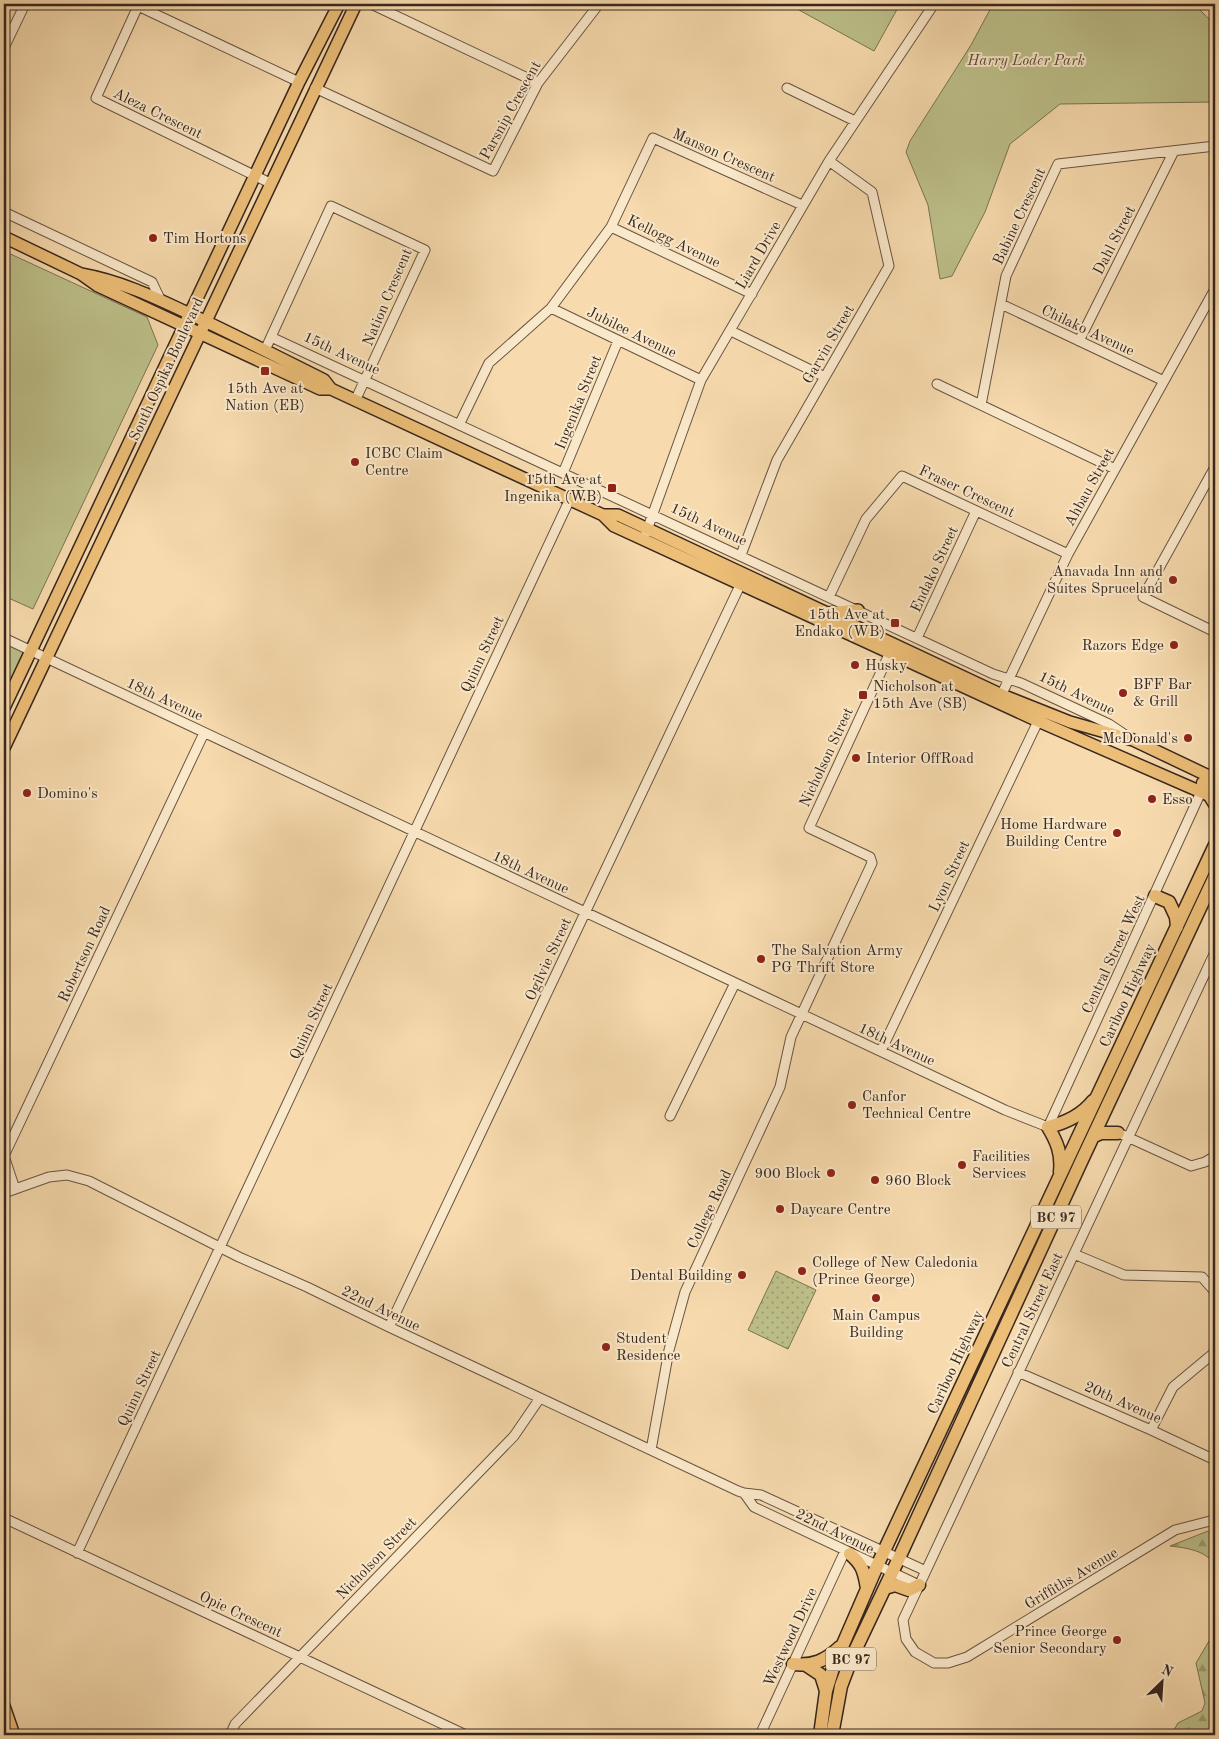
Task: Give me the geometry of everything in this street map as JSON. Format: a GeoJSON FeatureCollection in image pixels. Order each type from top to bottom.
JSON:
{"type":"FeatureCollection","features":[{"type":"Feature","properties":{"kind":"highway","name":"Cariboo Highway"},"geometry":{"type":"LineString","coordinates":[[820,1735],[826,1691],[842,1644],[1215,845]]}},
{"type":"Feature","properties":{"kind":"highway","name":"Cariboo Highway"},"geometry":{"type":"LineString","coordinates":[[832,1735],[841,1686],[846,1671],[1215,876]]}},
{"type":"Feature","properties":{"kind":"highway"},"geometry":{"type":"LineString","coordinates":[[1155,896],[1169,902],[1184,897],[1195,889]]}},
{"type":"Feature","properties":{"kind":"highway"},"geometry":{"type":"LineString","coordinates":[[1169,902],[1176,917],[1177,928]]}},
{"type":"Feature","properties":{"kind":"highway"},"geometry":{"type":"LineString","coordinates":[[1048,1127],[1078,1115],[1099,1093]]}},
{"type":"Feature","properties":{"kind":"highway"},"geometry":{"type":"LineString","coordinates":[[1104,1113],[1123,1135]]}},
{"type":"Feature","properties":{"kind":"highway"},"geometry":{"type":"LineString","coordinates":[[1048,1127],[1066,1133],[1076,1143],[1080,1150],[1081,1162]]}},
{"type":"Feature","properties":{"kind":"highway"},"geometry":{"type":"LineString","coordinates":[[1048,1127],[1059,1148],[1061,1159],[1058,1181]]}},
{"type":"Feature","properties":{"kind":"highway"},"geometry":{"type":"LineString","coordinates":[[1094,1136],[1100,1133],[1123,1135]]}},
{"type":"Feature","properties":{"kind":"highway"},"geometry":{"type":"LineString","coordinates":[[848,1553],[859,1562],[864,1571],[867,1588]]}},
{"type":"Feature","properties":{"kind":"highway"},"geometry":{"type":"LineString","coordinates":[[885,1588],[895,1585],[909,1590],[919,1586]]}},
{"type":"Feature","properties":{"kind":"highway"},"geometry":{"type":"LineString","coordinates":[[793,1664],[806,1665],[823,1660],[842,1644]]}},
{"type":"Feature","properties":{"kind":"highway"},"geometry":{"type":"LineString","coordinates":[[806,1665],[821,1675],[826,1691]]}},
{"type":"Feature","properties":{"kind":"main road","name":"South Ospika Boulevard"},"geometry":{"type":"LineString","coordinates":[[4,708],[299,82],[339,4]]}},
{"type":"Feature","properties":{"kind":"main road","name":"South Ospika Boulevard"},"geometry":{"type":"LineString","coordinates":[[4,748],[356,4]]}},
{"type":"Feature","properties":{"kind":"main road","name":"15th Avenue"},"geometry":{"type":"LineString","coordinates":[[4,237],[81,274],[98,286],[199,334],[320,390],[331,389]]}},
{"type":"Feature","properties":{"kind":"main road","name":"15th Avenue"},"geometry":{"type":"LineString","coordinates":[[81,274],[103,278],[130,287],[190,314],[324,380],[331,389],[355,401],[569,501],[603,515],[618,515],[743,580],[1148,769],[1161,771],[1211,787]]}},
{"type":"Feature","properties":{"kind":"main road","name":"15th Avenue"},"geometry":{"type":"LineString","coordinates":[[603,515],[614,526],[643,540],[828,613],[891,649]]}},
{"type":"Feature","properties":{"kind":"main road"},"geometry":{"type":"LineString","coordinates":[[828,613],[858,610]]}},
{"type":"Feature","properties":{"kind":"main road","name":"15th Avenue"},"geometry":{"type":"LineString","coordinates":[[1040,717],[1070,722],[1133,740],[1211,787]]}},
{"type":"Feature","properties":{"kind":"main road"},"geometry":{"type":"LineString","coordinates":[[4,1706],[14,1735]]}},
{"type":"Feature","properties":{"kind":"street"},"geometry":{"type":"LineString","coordinates":[[4,48],[25,4]]}},
{"type":"Feature","properties":{"kind":"street"},"geometry":{"type":"LineString","coordinates":[[370,4],[538,82]]}},
{"type":"Feature","properties":{"kind":"street","name":"Parsnip Crescent"},"geometry":{"type":"LineString","coordinates":[[315,88],[493,171],[538,82],[599,4]]}},
{"type":"Feature","properties":{"kind":"street","name":"Liard Drive"},"geometry":{"type":"LineString","coordinates":[[643,540],[701,380],[829,161],[934,4]]}},
{"type":"Feature","properties":{"kind":"street"},"geometry":{"type":"LineString","coordinates":[[1212,4],[1215,8]]}},
{"type":"Feature","properties":{"kind":"street","name":"Aleza Crescent"},"geometry":{"type":"LineString","coordinates":[[270,183],[96,98],[138,6],[299,82]]}},
{"type":"Feature","properties":{"kind":"street"},"geometry":{"type":"LineString","coordinates":[[787,88],[855,121]]}},
{"type":"Feature","properties":{"kind":"street","name":"Manson Crescent"},"geometry":{"type":"LineString","coordinates":[[459,425],[489,362],[551,308],[611,227],[653,138],[802,205]]}},
{"type":"Feature","properties":{"kind":"street","name":"Babine Crescent"},"geometry":{"type":"LineString","coordinates":[[981,405],[1006,276],[1058,164],[1215,146]]}},
{"type":"Feature","properties":{"kind":"street","name":"Dahl Street"},"geometry":{"type":"LineString","coordinates":[[1079,341],[1174,151]]}},
{"type":"Feature","properties":{"kind":"street","name":"Garvin Street"},"geometry":{"type":"LineString","coordinates":[[741,556],[777,460],[889,266],[872,192],[829,161]]}},
{"type":"Feature","properties":{"kind":"street","name":"Nation Crescent"},"geometry":{"type":"LineString","coordinates":[[265,350],[331,206],[425,250],[355,401]]}},
{"type":"Feature","properties":{"kind":"street"},"geometry":{"type":"LineString","coordinates":[[4,212],[152,282],[161,301]]}},
{"type":"Feature","properties":{"kind":"street","name":"Kellogg Avenue"},"geometry":{"type":"LineString","coordinates":[[611,227],[752,294]]}},
{"type":"Feature","properties":{"kind":"street","name":"Ahbau Street"},"geometry":{"type":"LineString","coordinates":[[1000,699],[1068,554],[1215,289]]}},
{"type":"Feature","properties":{"kind":"street","name":"Chilako Avenue"},"geometry":{"type":"LineString","coordinates":[[1001,304],[1164,380]]}},
{"type":"Feature","properties":{"kind":"street","name":"Jubilee Avenue"},"geometry":{"type":"LineString","coordinates":[[551,308],[701,380]]}},
{"type":"Feature","properties":{"kind":"street"},"geometry":{"type":"LineString","coordinates":[[731,331],[825,377]]}},
{"type":"Feature","properties":{"kind":"street","name":"15th Avenue"},"geometry":{"type":"LineString","coordinates":[[271,337],[994,674],[1021,682],[1110,724],[1133,740]]}},
{"type":"Feature","properties":{"kind":"street","name":"Ingenika Street"},"geometry":{"type":"LineString","coordinates":[[563,473],[618,341]]}},
{"type":"Feature","properties":{"kind":"street"},"geometry":{"type":"LineString","coordinates":[[937,384],[1115,469]]}},
{"type":"Feature","properties":{"kind":"street"},"geometry":{"type":"LineString","coordinates":[[1215,467],[1143,597],[1215,632]]}},
{"type":"Feature","properties":{"kind":"street","name":"Fraser Crescent"},"geometry":{"type":"LineString","coordinates":[[830,597],[866,519],[902,476],[1068,554]]}},
{"type":"Feature","properties":{"kind":"street","name":"Quinn Street"},"geometry":{"type":"LineString","coordinates":[[77,1553],[569,501]]}},
{"type":"Feature","properties":{"kind":"street","name":"Endako Street"},"geometry":{"type":"LineString","coordinates":[[918,638],[976,511]]}},
{"type":"Feature","properties":{"kind":"street","name":"Ogilvie Street"},"geometry":{"type":"LineString","coordinates":[[389,1327],[743,580]]}},
{"type":"Feature","properties":{"kind":"street","name":"18th Avenue"},"geometry":{"type":"LineString","coordinates":[[4,638],[1005,1110],[1048,1127]]}},
{"type":"Feature","properties":{"kind":"street","name":"Nicholson Street"},"geometry":{"type":"LineString","coordinates":[[803,1014],[872,863],[870,858],[811,829],[809,826],[891,649]]}},
{"type":"Feature","properties":{"kind":"street","name":"Lyon Street"},"geometry":{"type":"LineString","coordinates":[[881,1051],[1040,717]]}},
{"type":"Feature","properties":{"kind":"street","name":"Robertson Road"},"geometry":{"type":"LineString","coordinates":[[15,1189],[4,1156],[204,733]]}},
{"type":"Feature","properties":{"kind":"street","name":"Central Street West"},"geometry":{"type":"LineString","coordinates":[[1048,1127],[1155,896],[1211,787]]}},
{"type":"Feature","properties":{"kind":"street","name":"Central Street East"},"geometry":{"type":"LineString","coordinates":[[926,1571],[1074,1254],[1123,1135],[1215,952]]}},
{"type":"Feature","properties":{"kind":"street"},"geometry":{"type":"LineString","coordinates":[[670,1116],[734,983]]}},
{"type":"Feature","properties":{"kind":"street","name":"College Road"},"geometry":{"type":"LineString","coordinates":[[651,1450],[669,1350],[685,1292],[780,1088],[792,1037],[803,1014]]}},
{"type":"Feature","properties":{"kind":"street"},"geometry":{"type":"LineString","coordinates":[[1123,1135],[1190,1166],[1205,1162],[1215,1156]]}},
{"type":"Feature","properties":{"kind":"street","name":"22nd Avenue"},"geometry":{"type":"LineString","coordinates":[[4,1193],[48,1177],[67,1175],[89,1181],[219,1247],[744,1494],[761,1495],[926,1571]]}},
{"type":"Feature","properties":{"kind":"street"},"geometry":{"type":"LineString","coordinates":[[1074,1254],[1124,1275],[1202,1277],[1215,1292]]}},
{"type":"Feature","properties":{"kind":"street"},"geometry":{"type":"LineString","coordinates":[[1151,1430],[1173,1387],[1215,1352]]}},
{"type":"Feature","properties":{"kind":"street","name":"20th Avenue"},"geometry":{"type":"LineString","coordinates":[[1018,1372],[1215,1460]]}},
{"type":"Feature","properties":{"kind":"street","name":"Nicholson Street"},"geometry":{"type":"LineString","coordinates":[[230,1735],[235,1724],[514,1436],[540,1398]]}},
{"type":"Feature","properties":{"kind":"street","name":"22nd Avenue"},"geometry":{"type":"LineString","coordinates":[[744,1494],[754,1507],[919,1586]]}},
{"type":"Feature","properties":{"kind":"street","name":"Opie Crescent"},"geometry":{"type":"LineString","coordinates":[[4,1518],[466,1735]]}},
{"type":"Feature","properties":{"kind":"street","name":"Griffiths Avenue"},"geometry":{"type":"LineString","coordinates":[[926,1571],[903,1620],[906,1639],[915,1652],[934,1663],[948,1663],[967,1656],[1175,1530],[1215,1521]]}},
{"type":"Feature","properties":{"kind":"street","name":"Westwood Drive"},"geometry":{"type":"LineString","coordinates":[[760,1735],[848,1553]]}},
{"type":"Feature","properties":{"kind":"green space"},"geometry":{"type":"Polygon","coordinates":[[[788,4],[900,4],[874,51],[788,4]]]}},
{"type":"Feature","properties":{"kind":"green space","name":"Harry Loder Park"},"geometry":{"type":"Polygon","coordinates":[[[993,4],[1194,4],[1215,25],[1215,102],[1060,104],[1010,144],[985,212],[952,276],[940,279],[928,205],[906,152],[910,141],[971,45],[993,4]]]}},
{"type":"Feature","properties":{"kind":"green space"},"geometry":{"type":"Polygon","coordinates":[[[4,251],[147,317],[158,345],[33,609],[4,596],[4,251]]]}},
{"type":"Feature","properties":{"kind":"green space"},"geometry":{"type":"Polygon","coordinates":[[[4,639],[30,651],[4,706],[4,639]]]}},
{"type":"Feature","properties":{"kind":"green space"},"geometry":{"type":"Polygon","coordinates":[[[776,1271],[816,1290],[788,1349],[748,1330],[776,1271]]]}},
{"type":"Feature","properties":{"kind":"green space"},"geometry":{"type":"Polygon","coordinates":[[[1208,1531],[1215,1532],[1215,1565],[1201,1553],[1170,1546],[1208,1531]]]}},
{"type":"Feature","properties":{"kind":"green space"},"geometry":{"type":"Polygon","coordinates":[[[1215,1631],[1215,1735],[1171,1735],[1178,1723],[1202,1711],[1205,1703],[1196,1663],[1215,1631]]]}},
{"type":"Feature","properties":{"kind":"place","name":"Tim Hortons"},"geometry":{"type":"Point","coordinates":[153,238]}},
{"type":"Feature","properties":{"kind":"place","name":"15th Ave at Nation (EB)"},"geometry":{"type":"Point","coordinates":[265,371]}},
{"type":"Feature","properties":{"kind":"place","name":"ICBC Claim Centre"},"geometry":{"type":"Point","coordinates":[355,462]}},
{"type":"Feature","properties":{"kind":"place","name":"15th Ave at Ingenika (WB)"},"geometry":{"type":"Point","coordinates":[612,488]}},
{"type":"Feature","properties":{"kind":"place","name":"Anavada Inn and Suites Spruceland"},"geometry":{"type":"Point","coordinates":[1173,580]}},
{"type":"Feature","properties":{"kind":"place","name":"15th Ave at Endako (WB)"},"geometry":{"type":"Point","coordinates":[895,623]}},
{"type":"Feature","properties":{"kind":"place","name":"Razors Edge"},"geometry":{"type":"Point","coordinates":[1174,645]}},
{"type":"Feature","properties":{"kind":"place","name":"Husky"},"geometry":{"type":"Point","coordinates":[855,665]}},
{"type":"Feature","properties":{"kind":"place","name":"BFF Bar & Grill"},"geometry":{"type":"Point","coordinates":[1123,693]}},
{"type":"Feature","properties":{"kind":"place","name":"Nicholson at 15th Ave (SB)"},"geometry":{"type":"Point","coordinates":[863,695]}},
{"type":"Feature","properties":{"kind":"place","name":"McDonald's"},"geometry":{"type":"Point","coordinates":[1188,738]}},
{"type":"Feature","properties":{"kind":"place","name":"Interior OffRoad"},"geometry":{"type":"Point","coordinates":[856,758]}},
{"type":"Feature","properties":{"kind":"place","name":"Domino's"},"geometry":{"type":"Point","coordinates":[27,793]}},
{"type":"Feature","properties":{"kind":"place","name":"Esso"},"geometry":{"type":"Point","coordinates":[1152,799]}},
{"type":"Feature","properties":{"kind":"place","name":"Home Hardware Building Centre"},"geometry":{"type":"Point","coordinates":[1117,833]}},
{"type":"Feature","properties":{"kind":"place","name":"The Salvation Army PG Thrift Store"},"geometry":{"type":"Point","coordinates":[761,959]}},
{"type":"Feature","properties":{"kind":"place","name":"Canfor Technical Centre"},"geometry":{"type":"Point","coordinates":[852,1105]}},
{"type":"Feature","properties":{"kind":"place","name":"Facilities Services"},"geometry":{"type":"Point","coordinates":[962,1165]}},
{"type":"Feature","properties":{"kind":"place","name":"900 Block"},"geometry":{"type":"Point","coordinates":[831,1173]}},
{"type":"Feature","properties":{"kind":"place","name":"960 Block"},"geometry":{"type":"Point","coordinates":[875,1180]}},
{"type":"Feature","properties":{"kind":"place","name":"Daycare Centre"},"geometry":{"type":"Point","coordinates":[780,1209]}},
{"type":"Feature","properties":{"kind":"place","name":"College of New Caledonia (Prince George)"},"geometry":{"type":"Point","coordinates":[802,1271]}},
{"type":"Feature","properties":{"kind":"place","name":"Dental Building"},"geometry":{"type":"Point","coordinates":[742,1275]}},
{"type":"Feature","properties":{"kind":"place","name":"Main Campus Building"},"geometry":{"type":"Point","coordinates":[876,1298]}},
{"type":"Feature","properties":{"kind":"place","name":"Student Residence"},"geometry":{"type":"Point","coordinates":[606,1347]}},
{"type":"Feature","properties":{"kind":"place","name":"Prince George Senior Secondary"},"geometry":{"type":"Point","coordinates":[1117,1640]}}]}
